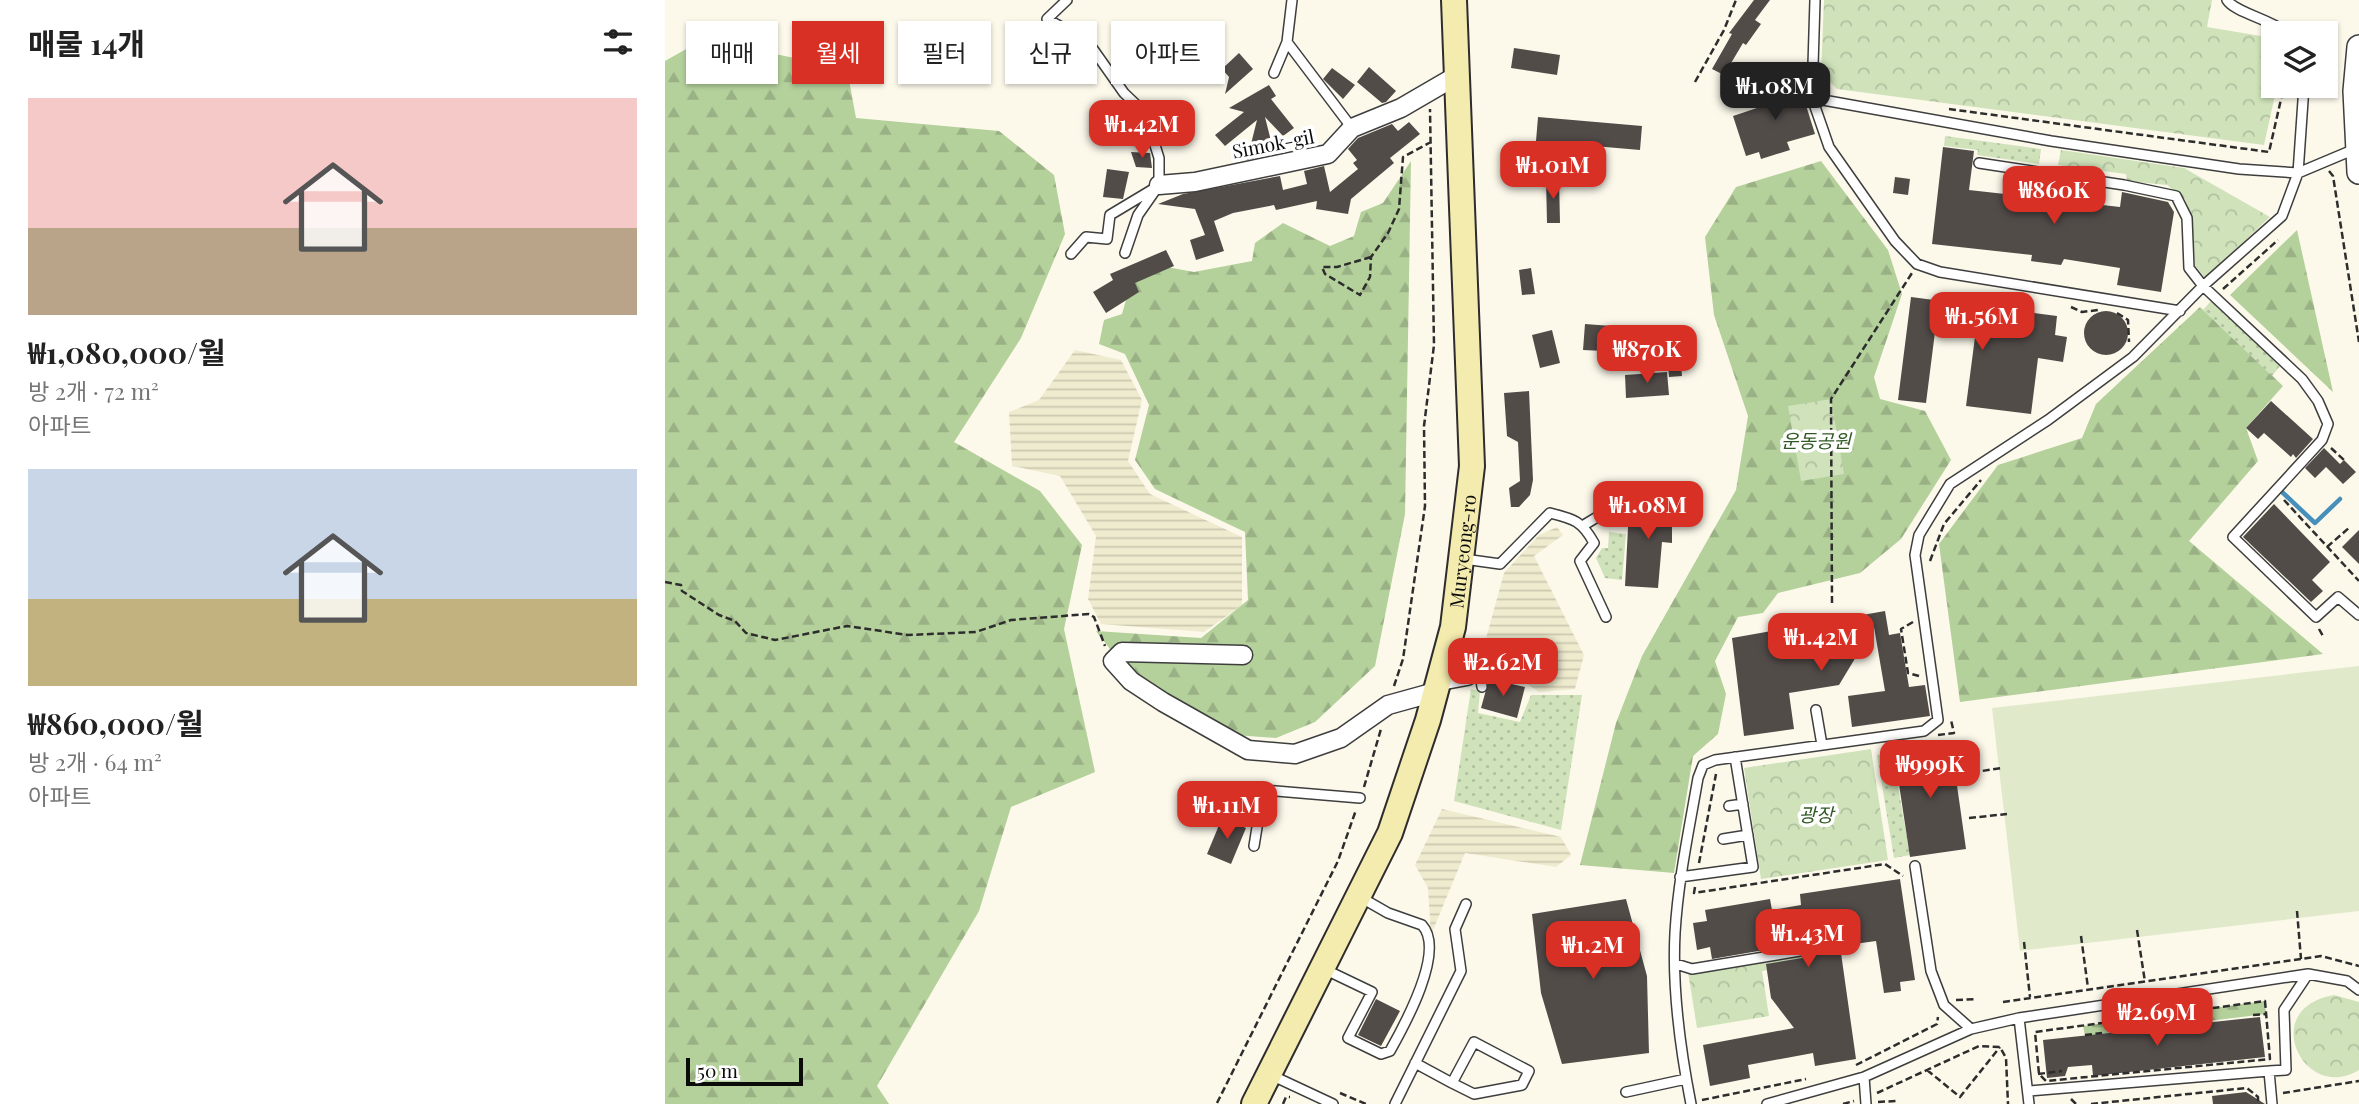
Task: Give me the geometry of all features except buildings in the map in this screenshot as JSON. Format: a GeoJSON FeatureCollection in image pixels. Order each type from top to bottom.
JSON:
{"type":"FeatureCollection","features":[{"type":"Feature","properties":{"kind":"main road","name":"Muryeong-ro"},"geometry":{"type":"LineString","coordinates":[[1254,1104],[1390,833],[1453,627],[1472,466],[1454,0]]}},
{"type":"Feature","properties":{"kind":"street"},"geometry":{"type":"LineString","coordinates":[[2358,59],[2355,149],[2359,172]]}},
{"type":"Feature","properties":{"kind":"street","name":"Simok-gil"},"geometry":{"type":"LineString","coordinates":[[1159,185],[1195,182],[1328,154],[1352,128],[1401,108],[1456,76]]}},
{"type":"Feature","properties":{"kind":"street"},"geometry":{"type":"LineString","coordinates":[[1243,654],[1122,652],[1113,661],[1131,681],[1248,750],[1295,754],[1341,738],[1388,705],[1436,689]]}},
{"type":"Feature","properties":{"kind":"lane"},"geometry":{"type":"LineString","coordinates":[[1067,0],[1047,19],[1088,42],[1124,93],[1146,113],[1159,158],[1159,185],[1137,215],[1125,253]]}},
{"type":"Feature","properties":{"kind":"lane"},"geometry":{"type":"LineString","coordinates":[[1274,73],[1287,41],[1292,0]]}},
{"type":"Feature","properties":{"kind":"lane"},"geometry":{"type":"LineString","coordinates":[[1815,0],[1812,98],[1829,147],[1895,241],[1917,264],[1953,274],[2180,311]]}},
{"type":"Feature","properties":{"kind":"lane"},"geometry":{"type":"LineString","coordinates":[[2227,0],[2236,8],[2269,21]]}},
{"type":"Feature","properties":{"kind":"lane"},"geometry":{"type":"LineString","coordinates":[[1287,41],[1352,128]]}},
{"type":"Feature","properties":{"kind":"lane"},"geometry":{"type":"LineString","coordinates":[[1812,98],[2078,145],[2239,169],[2298,173],[2355,149]]}},
{"type":"Feature","properties":{"kind":"lane"},"geometry":{"type":"LineString","coordinates":[[1691,1104],[1679,1035],[1676,964],[1680,877],[1698,778],[1703,765],[1924,731],[1933,727],[1938,720],[1915,555],[1919,535],[1933,508],[1951,484],[2048,420],[2133,358],[2203,286],[2282,216],[2298,173],[2303,98]]}},
{"type":"Feature","properties":{"kind":"lane"},"geometry":{"type":"LineString","coordinates":[[1979,163],[2125,185],[2176,196],[2187,218],[2189,268],[2203,286],[2302,379],[2318,401],[2328,424],[2322,440],[2233,537],[2316,617],[2338,597],[2359,615]]}},
{"type":"Feature","properties":{"kind":"lane"},"geometry":{"type":"LineString","coordinates":[[1071,254],[1086,237],[1107,239],[1110,215],[1159,185]]}},
{"type":"Feature","properties":{"kind":"lane"},"geometry":{"type":"LineString","coordinates":[[1584,525],[1626,499]]}},
{"type":"Feature","properties":{"kind":"lane"},"geometry":{"type":"LineString","coordinates":[[1462,559],[1500,564],[1550,513],[1584,525],[1594,543],[1580,561],[1606,617]]}},
{"type":"Feature","properties":{"kind":"lane"},"geometry":{"type":"LineString","coordinates":[[1436,689],[1469,680],[1480,673],[1482,687]]}},
{"type":"Feature","properties":{"kind":"lane"},"geometry":{"type":"LineString","coordinates":[[1816,710],[1822,745]]}},
{"type":"Feature","properties":{"kind":"lane"},"geometry":{"type":"LineString","coordinates":[[1680,877],[1753,867],[1736,760]]}},
{"type":"Feature","properties":{"kind":"lane"},"geometry":{"type":"LineString","coordinates":[[1240,788],[1360,798]]}},
{"type":"Feature","properties":{"kind":"lane"},"geometry":{"type":"LineString","coordinates":[[1254,846],[1263,790]]}},
{"type":"Feature","properties":{"kind":"lane"},"geometry":{"type":"LineString","coordinates":[[1729,806],[1743,804]]}},
{"type":"Feature","properties":{"kind":"lane"},"geometry":{"type":"LineString","coordinates":[[1723,839],[1748,835]]}},
{"type":"Feature","properties":{"kind":"lane"},"geometry":{"type":"LineString","coordinates":[[1915,866],[1931,971],[1944,1005],[1971,1030]]}},
{"type":"Feature","properties":{"kind":"lane"},"geometry":{"type":"LineString","coordinates":[[1322,968],[1372,992],[1348,1038],[1381,1054],[1390,1051],[1422,989],[1429,937],[1422,925],[1388,913],[1358,896]]}},
{"type":"Feature","properties":{"kind":"lane"},"geometry":{"type":"LineString","coordinates":[[1395,1104],[1461,971],[1455,929],[1466,904]]}},
{"type":"Feature","properties":{"kind":"lane"},"geometry":{"type":"LineString","coordinates":[[1676,964],[1692,969],[1800,951]]}},
{"type":"Feature","properties":{"kind":"lane"},"geometry":{"type":"LineString","coordinates":[[1767,1104],[1864,1077],[1971,1030],[2019,1018],[2308,974],[2347,981],[2359,990]]}},
{"type":"Feature","properties":{"kind":"lane"},"geometry":{"type":"LineString","coordinates":[[2029,1091],[2286,1070],[2284,1010],[2308,974]]}},
{"type":"Feature","properties":{"kind":"lane"},"geometry":{"type":"LineString","coordinates":[[2019,1018],[2029,1104]]}},
{"type":"Feature","properties":{"kind":"lane"},"geometry":{"type":"LineString","coordinates":[[1415,1063],[1452,1083],[1474,1094],[1522,1084],[1529,1071],[1474,1042],[1452,1083]]}},
{"type":"Feature","properties":{"kind":"lane"},"geometry":{"type":"LineString","coordinates":[[2269,1071],[2274,1099]]}},
{"type":"Feature","properties":{"kind":"lane"},"geometry":{"type":"LineString","coordinates":[[1269,1074],[1333,1104]]}},
{"type":"Feature","properties":{"kind":"lane"},"geometry":{"type":"LineString","coordinates":[[1864,1077],[1869,1101]]}},
{"type":"Feature","properties":{"kind":"lane"},"geometry":{"type":"LineString","coordinates":[[1626,1092],[1686,1079]]}},
{"type":"Feature","properties":{"kind":"path"},"geometry":{"type":"LineString","coordinates":[[1695,82],[1736,0]]}},
{"type":"Feature","properties":{"kind":"path"},"geometry":{"type":"LineString","coordinates":[[1217,1103],[1338,861],[1403,659],[1425,506],[1424,426],[1434,345],[1430,91]]}},
{"type":"Feature","properties":{"kind":"path"},"geometry":{"type":"LineString","coordinates":[[1947,108],[2269,152],[2281,98]]}},
{"type":"Feature","properties":{"kind":"path"},"geometry":{"type":"LineString","coordinates":[[1371,257],[1337,267],[1322,267],[1325,274],[1360,295],[1370,277],[1371,257],[1388,233],[1399,209],[1403,157],[1431,142]]}},
{"type":"Feature","properties":{"kind":"path"},"geometry":{"type":"LineString","coordinates":[[2323,163],[2333,176],[2359,342]]}},
{"type":"Feature","properties":{"kind":"path"},"geometry":{"type":"LineString","coordinates":[[2222,290],[2278,240]]}},
{"type":"Feature","properties":{"kind":"path"},"geometry":{"type":"LineString","coordinates":[[1832,603],[1831,399],[1917,264]]}},
{"type":"Feature","properties":{"kind":"path"},"geometry":{"type":"LineString","coordinates":[[2066,304],[2082,312],[2106,307],[2128,320],[2130,341],[2121,350]]}},
{"type":"Feature","properties":{"kind":"path"},"geometry":{"type":"LineString","coordinates":[[2327,444],[2344,460]]}},
{"type":"Feature","properties":{"kind":"path"},"geometry":{"type":"LineString","coordinates":[[1931,573],[1930,559],[1944,524],[1989,471]]}},
{"type":"Feature","properties":{"kind":"path"},"geometry":{"type":"LineString","coordinates":[[2279,495],[2359,581]]}},
{"type":"Feature","properties":{"kind":"path"},"geometry":{"type":"LineString","coordinates":[[2327,547],[2350,527]]}},
{"type":"Feature","properties":{"kind":"path"},"geometry":{"type":"LineString","coordinates":[[665,582],[681,585],[683,591],[719,615],[735,621],[746,633],[775,640],[848,626],[908,635],[977,632],[1011,620],[1089,614],[1094,617],[1113,661]]}},
{"type":"Feature","properties":{"kind":"path"},"geometry":{"type":"LineString","coordinates":[[1914,621],[1901,629],[1908,673],[1931,677]]}},
{"type":"Feature","properties":{"kind":"path"},"geometry":{"type":"LineString","coordinates":[[1928,737],[1954,733],[1950,714]]}},
{"type":"Feature","properties":{"kind":"path"},"geometry":{"type":"LineString","coordinates":[[1736,760],[1717,767],[1694,893],[1885,864],[1903,876],[1908,887]]}},
{"type":"Feature","properties":{"kind":"path"},"geometry":{"type":"LineString","coordinates":[[1962,774],[2002,768]]}},
{"type":"Feature","properties":{"kind":"path"},"geometry":{"type":"LineString","coordinates":[[1969,818],[2007,814]]}},
{"type":"Feature","properties":{"kind":"path"},"geometry":{"type":"LineString","coordinates":[[2297,911],[2301,959]]}},
{"type":"Feature","properties":{"kind":"path"},"geometry":{"type":"LineString","coordinates":[[2137,930],[2145,982]]}},
{"type":"Feature","properties":{"kind":"path"},"geometry":{"type":"LineString","coordinates":[[2081,936],[2088,990]]}},
{"type":"Feature","properties":{"kind":"path"},"geometry":{"type":"LineString","coordinates":[[2024,942],[2030,998]]}},
{"type":"Feature","properties":{"kind":"path"},"geometry":{"type":"LineString","coordinates":[[2003,1002],[2321,956],[2359,966]]}},
{"type":"Feature","properties":{"kind":"path"},"geometry":{"type":"LineString","coordinates":[[2265,1001],[2266,1014],[2270,1059],[2046,1081],[2039,1074],[2035,1032],[2265,1001]]}},
{"type":"Feature","properties":{"kind":"path"},"geometry":{"type":"LineString","coordinates":[[1848,1068],[1937,1024],[1938,1011]]}},
{"type":"Feature","properties":{"kind":"path"},"geometry":{"type":"LineString","coordinates":[[2253,1015],[2266,1014]]}},
{"type":"Feature","properties":{"kind":"path"},"geometry":{"type":"LineString","coordinates":[[2085,1035],[2102,1033]]}},
{"type":"Feature","properties":{"kind":"path"},"geometry":{"type":"LineString","coordinates":[[1869,1101],[1979,1045],[2000,1047]]}},
{"type":"Feature","properties":{"kind":"path"},"geometry":{"type":"LineString","coordinates":[[1927,1070],[1960,1097],[2000,1047]]}},
{"type":"Feature","properties":{"kind":"path"},"geometry":{"type":"LineString","coordinates":[[2000,1047],[2006,1058],[2008,1104]]}},
{"type":"Feature","properties":{"kind":"path"},"geometry":{"type":"LineString","coordinates":[[2039,1074],[2062,1071]]}},
{"type":"Feature","properties":{"kind":"path"},"geometry":{"type":"LineString","coordinates":[[1701,1100],[1809,1078]]}},
{"type":"Feature","properties":{"kind":"path"},"geometry":{"type":"LineString","coordinates":[[2274,1099],[2359,1081]]}},
{"type":"Feature","properties":{"kind":"path"},"geometry":{"type":"LineString","coordinates":[[2091,1104],[2247,1088],[2258,1097],[2258,1104]]}},
{"type":"Feature","properties":{"kind":"path"},"geometry":{"type":"LineString","coordinates":[[1336,1092],[1366,1104]]}},
{"type":"Feature","properties":{"kind":"path"},"geometry":{"type":"LineString","coordinates":[[1843,1104],[1896,1101]]}},
{"type":"Feature","properties":{"kind":"shaded area"},"geometry":{"type":"Polygon","coordinates":[[[1075,350],[1121,360],[1142,400],[1128,461],[1150,494],[1242,537],[1242,605],[1204,632],[1101,624],[1088,599],[1096,536],[1060,476],[1012,466],[1009,412],[1039,400],[1075,350]]]}},
{"type":"Feature","properties":{"kind":"shaded area"},"geometry":{"type":"Polygon","coordinates":[[[1557,527],[1563,535],[1534,556],[1584,655],[1575,689],[1539,692],[1482,653],[1504,573],[1539,535],[1557,527]]]}},
{"type":"Feature","properties":{"kind":"shaded area"},"geometry":{"type":"Polygon","coordinates":[[[1442,809],[1561,837],[1571,855],[1556,867],[1465,853],[1431,935],[1428,888],[1415,865],[1442,809]]]}},
{"type":"Feature","properties":{"kind":"green space"},"geometry":{"type":"Polygon","coordinates":[[[1824,0],[2212,0],[2207,27],[2261,36],[2261,98],[2274,98],[2264,145],[1837,89],[1821,73],[1824,0]]]}},
{"type":"Feature","properties":{"kind":"green space"},"geometry":{"type":"Polygon","coordinates":[[[686,49],[686,84],[778,84],[778,55],[792,57],[792,84],[850,84],[856,118],[999,131],[1054,175],[1065,234],[1021,338],[954,442],[1040,491],[1082,545],[1064,629],[1095,772],[1011,807],[979,911],[877,1086],[889,1104],[665,1104],[665,61],[686,49]]]}},
{"type":"Feature","properties":{"kind":"green space"},"geometry":{"type":"Polygon","coordinates":[[[1945,136],[2041,149],[2039,164],[1977,155],[1978,150],[1944,146],[1945,136]]]}},
{"type":"Feature","properties":{"kind":"green space"},"geometry":{"type":"Polygon","coordinates":[[[2061,150],[2184,168],[2270,217],[2205,278],[2195,265],[2192,219],[2185,199],[2167,185],[2127,181],[2126,174],[2058,165],[2061,150]]]}},
{"type":"Feature","properties":{"kind":"green space"},"geometry":{"type":"Polygon","coordinates":[[[1411,161],[1405,514],[1375,666],[1315,722],[1276,738],[1235,735],[1131,676],[1096,631],[1201,638],[1248,600],[1245,532],[1155,489],[1135,460],[1149,405],[1125,354],[1099,344],[1104,320],[1122,314],[1132,279],[1167,267],[1194,272],[1252,261],[1255,243],[1283,223],[1330,246],[1354,236],[1361,212],[1383,203],[1411,161]]]}},
{"type":"Feature","properties":{"kind":"green space"},"geometry":{"type":"Polygon","coordinates":[[[1821,161],[1888,250],[1902,294],[1874,377],[1880,399],[1925,411],[1951,460],[1901,539],[1860,573],[1778,593],[1763,613],[1738,617],[1715,661],[1726,694],[1718,734],[1693,756],[1674,873],[1580,865],[1616,723],[1642,656],[1736,490],[1748,416],[1714,315],[1705,237],[1736,187],[1821,161]]]}},
{"type":"Feature","properties":{"kind":"green space"},"geometry":{"type":"Polygon","coordinates":[[[2297,230],[2333,392],[2230,295],[2297,230]]]}},
{"type":"Feature","properties":{"kind":"green space"},"geometry":{"type":"Polygon","coordinates":[[[2211,301],[2280,366],[2272,376],[2203,310],[2211,301]]]}},
{"type":"Feature","properties":{"kind":"green space"},"geometry":{"type":"Polygon","coordinates":[[[2200,307],[2283,386],[2246,428],[2258,461],[2189,541],[2323,654],[1960,702],[1939,544],[1998,465],[2082,438],[2096,404],[2200,307]]]}},
{"type":"Feature","properties":{"kind":"green space","name":"운동공원"},"geometry":{"type":"Polygon","coordinates":[[[1831,399],[1844,474],[1801,481],[1788,406],[1831,399]]]}},
{"type":"Feature","properties":{"kind":"green space"},"geometry":{"type":"Polygon","coordinates":[[[1609,532],[1626,534],[1622,580],[1605,578],[1596,558],[1602,548],[1608,548],[1609,532]]]}},
{"type":"Feature","properties":{"kind":"green space"},"geometry":{"type":"Polygon","coordinates":[[[2359,666],[2359,911],[2020,951],[1992,708],[2359,666]]]}},
{"type":"Feature","properties":{"kind":"green space"},"geometry":{"type":"Polygon","coordinates":[[[1471,689],[1480,691],[1478,713],[1520,722],[1531,695],[1582,695],[1561,830],[1454,801],[1471,689]]]}},
{"type":"Feature","properties":{"kind":"green space","name":"광장"},"geometry":{"type":"Polygon","coordinates":[[[1871,749],[1888,860],[1761,879],[1744,768],[1871,749]]]}},
{"type":"Feature","properties":{"kind":"green space"},"geometry":{"type":"Polygon","coordinates":[[[1892,752],[1910,855],[1894,858],[1877,755],[1892,752]]]}},
{"type":"Feature","properties":{"kind":"green space"},"geometry":{"type":"Polygon","coordinates":[[[1804,952],[1805,964],[1762,971],[1769,1016],[1697,1028],[1688,972],[1804,952]]]}},
{"type":"Feature","properties":{"kind":"green space"},"geometry":{"type":"Polygon","coordinates":[[[2334,995],[2359,1002],[2359,1070],[2339,1077],[2321,1074],[2307,1065],[2297,1050],[2294,1033],[2298,1017],[2311,1003],[2334,995]]]}},
{"type":"Feature","properties":{"kind":"green space"},"geometry":{"type":"Polygon","coordinates":[[[2265,1001],[2266,1014],[2085,1036],[2083,1026],[2265,1001]]]}},
{"type":"Feature","properties":{"kind":"waterway"},"geometry":{"type":"LineString","coordinates":[[2281,491],[2315,523],[2340,499]]}}]}
